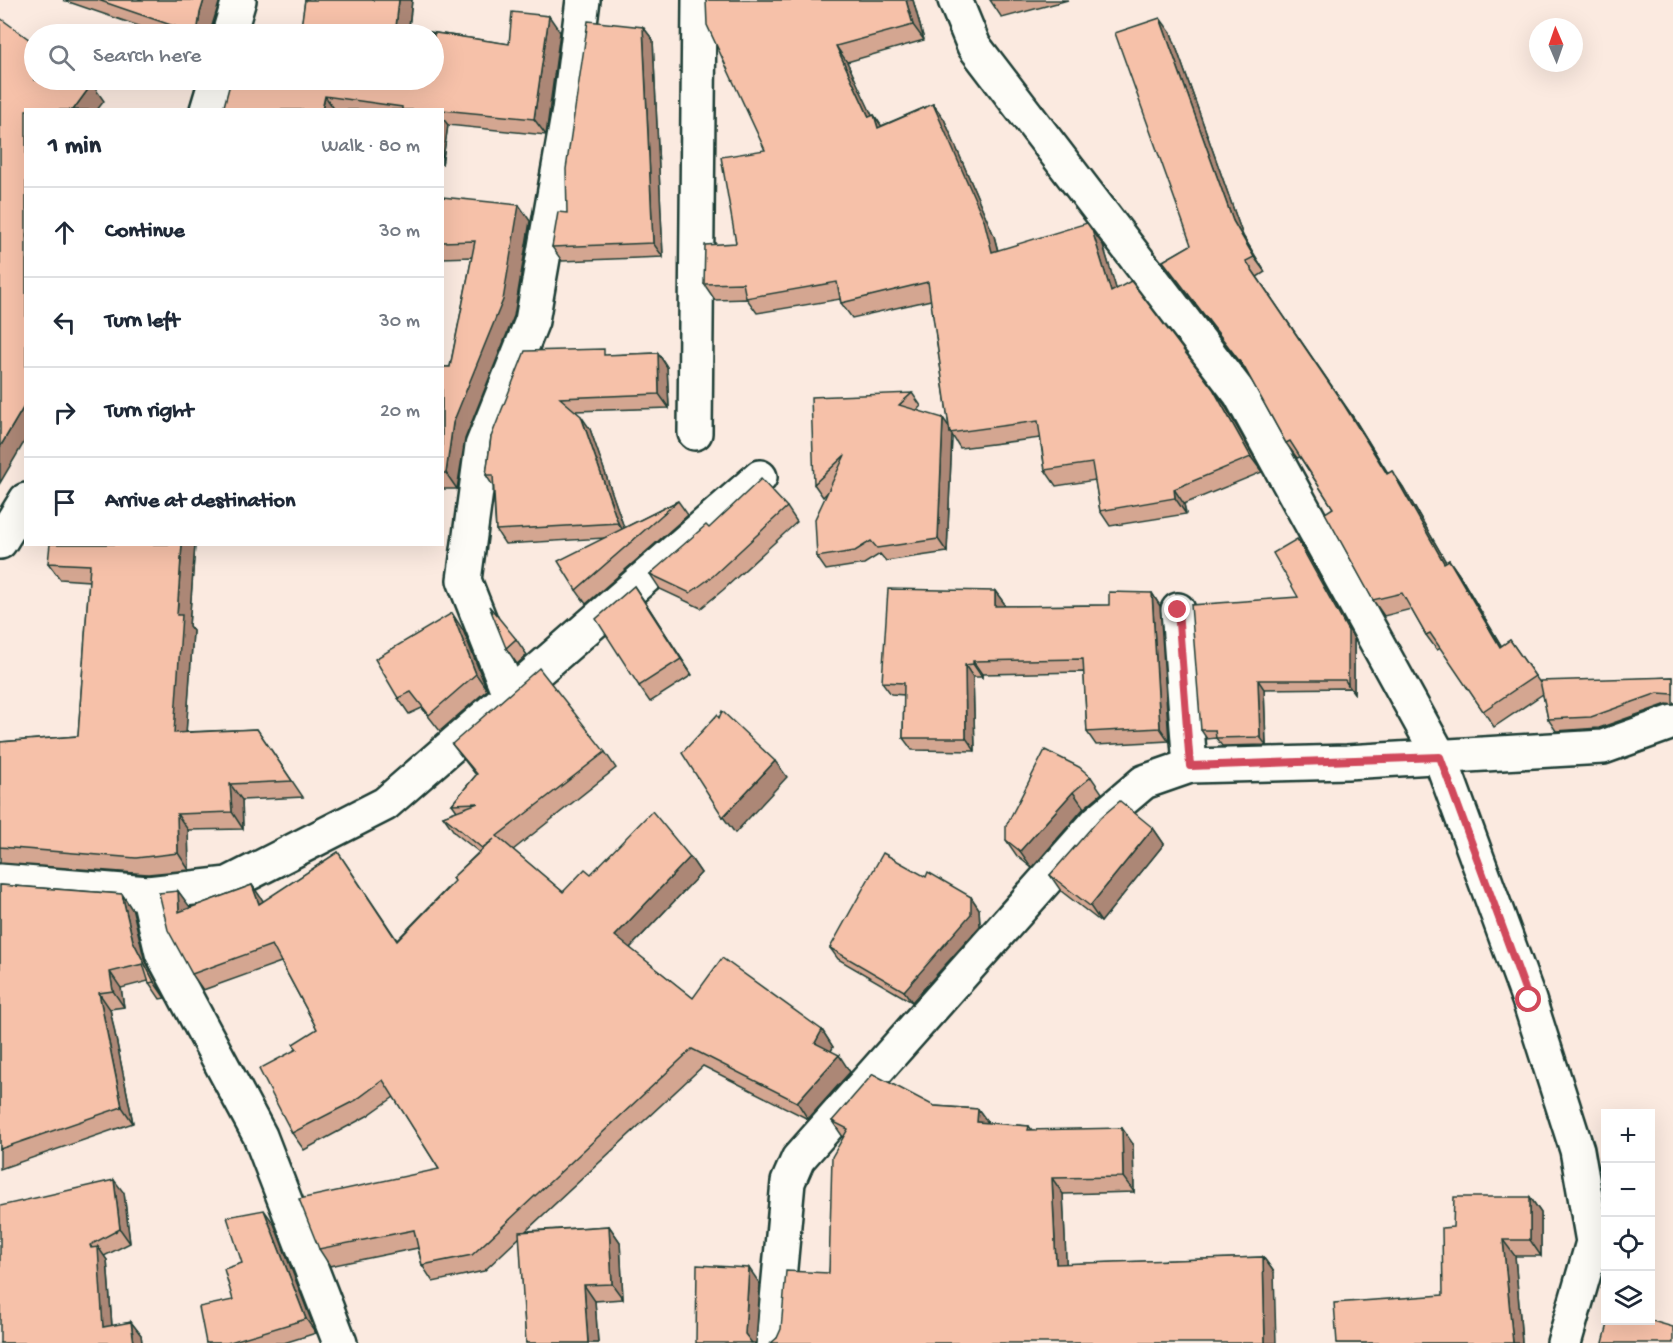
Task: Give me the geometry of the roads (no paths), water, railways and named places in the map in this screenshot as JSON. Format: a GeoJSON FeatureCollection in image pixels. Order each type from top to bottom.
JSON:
{"type":"FeatureCollection","features":[{"type":"Feature","properties":{"kind":"street"},"geometry":{"type":"LineString","coordinates":[[232,24],[239,0]]}},
{"type":"Feature","properties":{"kind":"street"},"geometry":{"type":"LineString","coordinates":[[509,694],[464,580],[482,446],[532,321],[569,110],[583,0]]}},
{"type":"Feature","properties":{"kind":"street"},"geometry":{"type":"LineString","coordinates":[[695,434],[699,0]]}},
{"type":"Feature","properties":{"kind":"street"},"geometry":{"type":"LineString","coordinates":[[955,0],[974,46],[1240,394],[1440,757],[1529,1000],[1577,1150],[1593,1242],[1564,1343]]}},
{"type":"Feature","properties":{"kind":"street"},"geometry":{"type":"LineString","coordinates":[[208,108],[213,90]]}},
{"type":"Feature","properties":{"kind":"street"},"geometry":{"type":"LineString","coordinates":[[0,881],[148,893],[228,884],[385,804],[760,477]]}},
{"type":"Feature","properties":{"kind":"street"},"geometry":{"type":"LineString","coordinates":[[0,542],[24,503]]}},
{"type":"Feature","properties":{"kind":"street"},"geometry":{"type":"LineString","coordinates":[[1178,610],[1190,766]]}},
{"type":"Feature","properties":{"kind":"street"},"geometry":{"type":"LineString","coordinates":[[773,1343],[788,1182],[798,1159],[1098,821],[1144,782],[1190,766],[1440,757],[1603,747],[1673,722]]}},
{"type":"Feature","properties":{"kind":"street"},"geometry":{"type":"LineString","coordinates":[[148,893],[162,953],[260,1136],[340,1343]]}}]}
